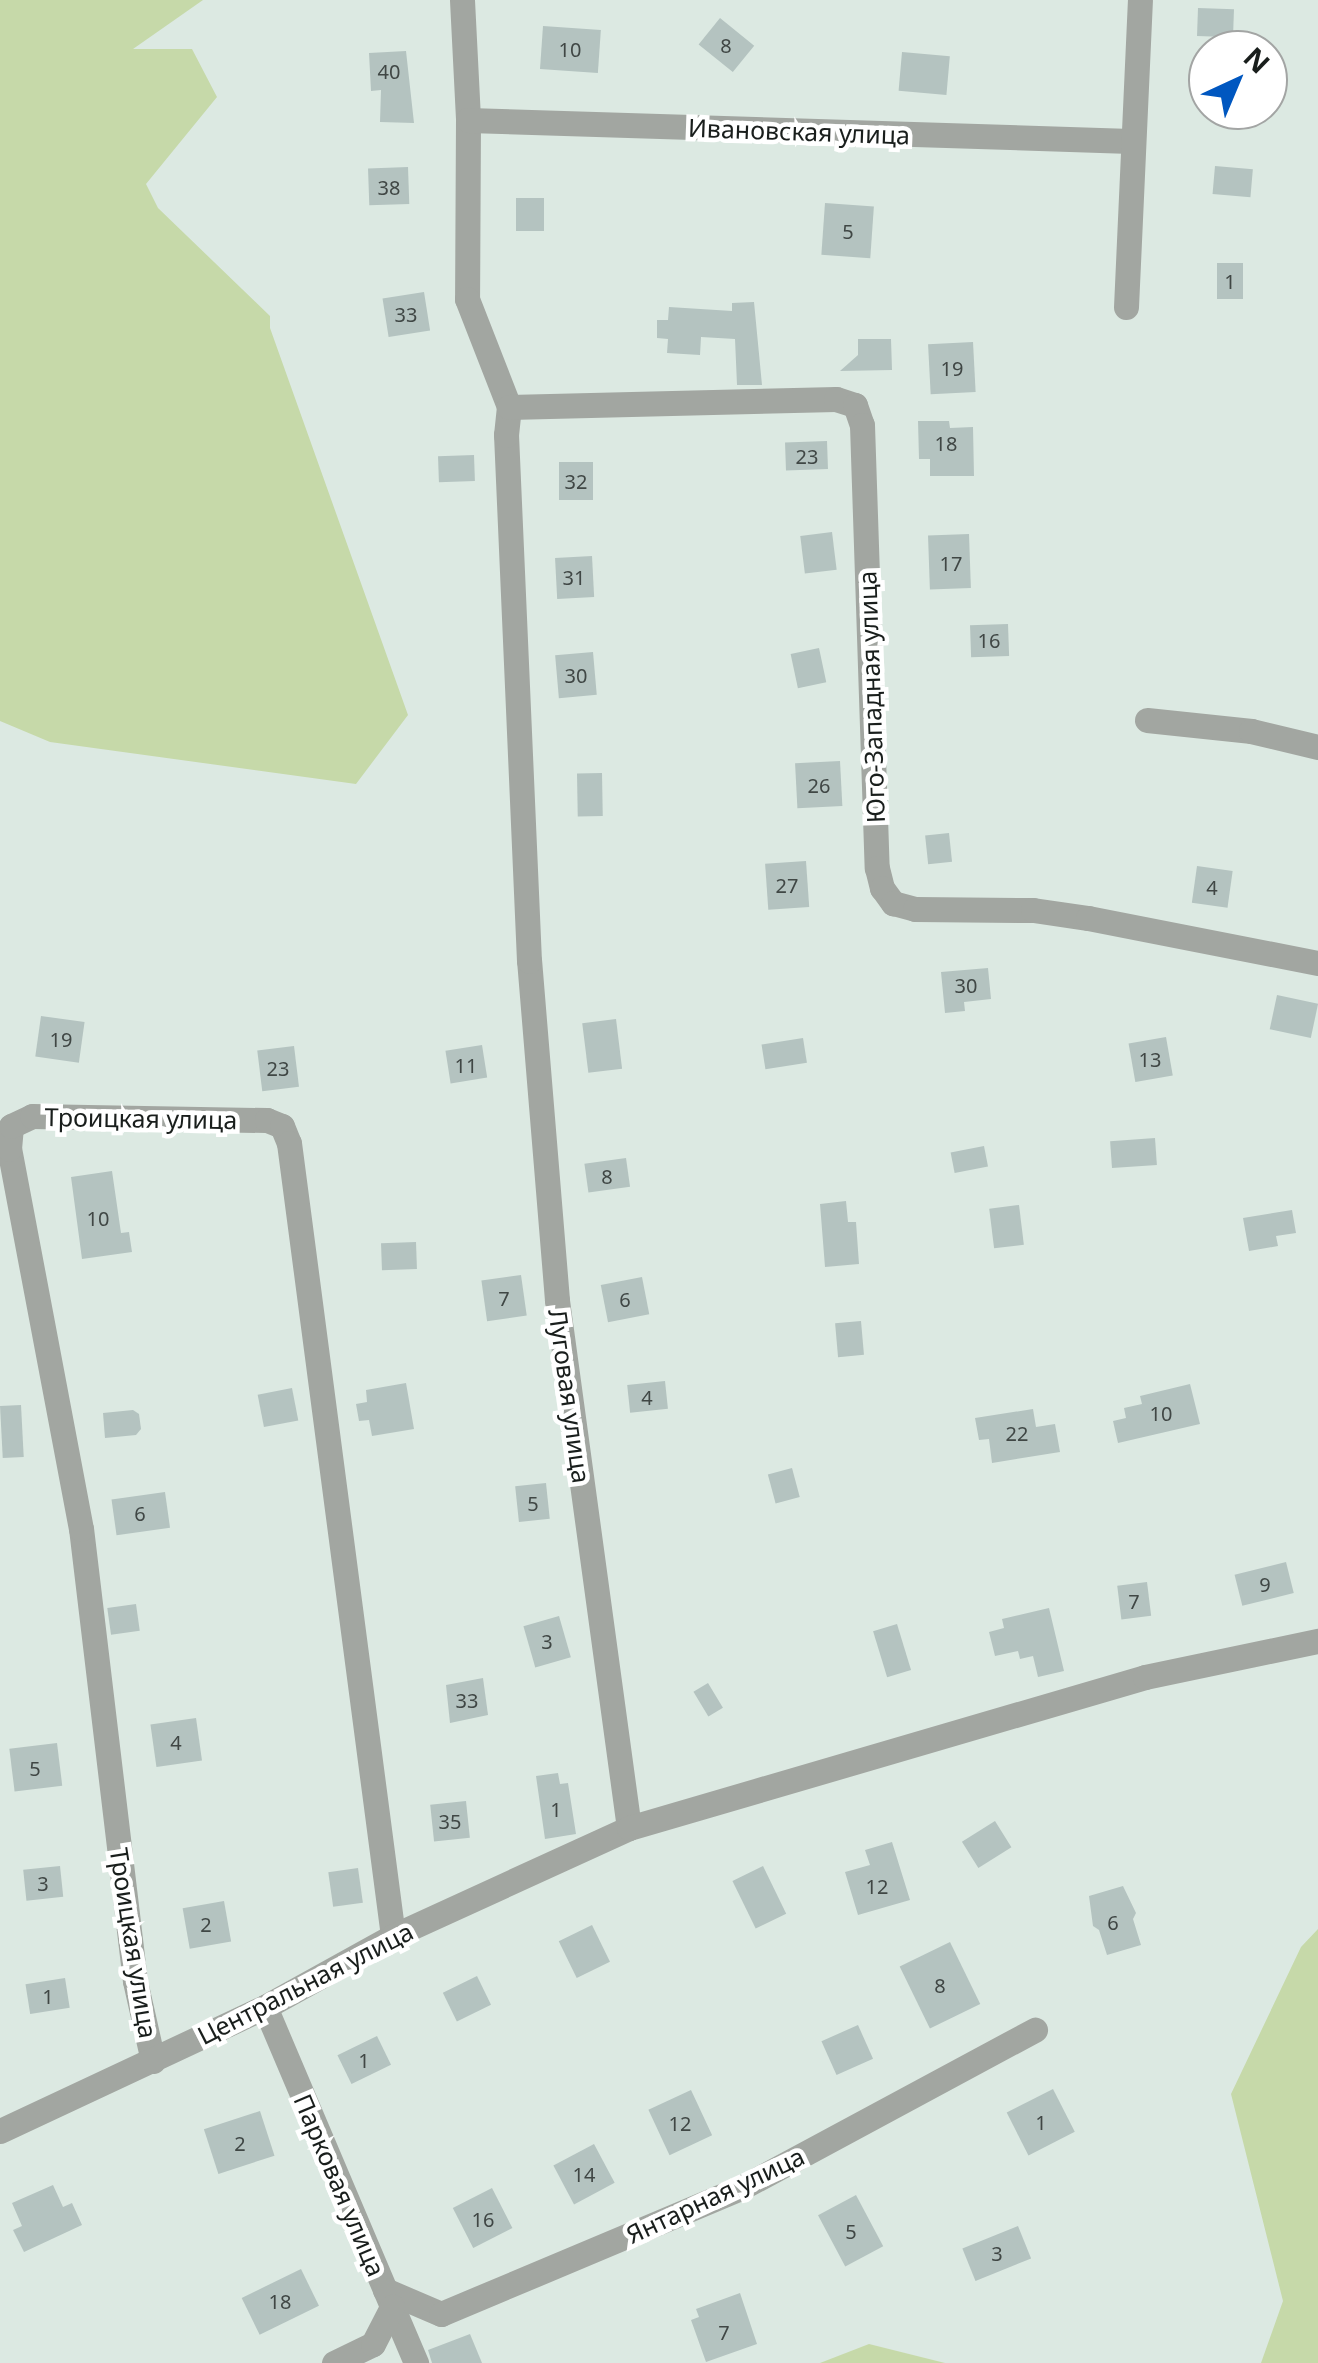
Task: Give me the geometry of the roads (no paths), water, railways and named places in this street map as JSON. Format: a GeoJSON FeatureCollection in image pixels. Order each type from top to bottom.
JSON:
{"type":"FeatureCollection","features":[{"type":"Feature","properties":{"kind":"street"},"geometry":{"type":"LineString","coordinates":[[462,0],[468,120],[467,299],[508,407]]}},
{"type":"Feature","properties":{"kind":"street"},"geometry":{"type":"LineString","coordinates":[[1126,307],[1140,0]]}},
{"type":"Feature","properties":{"kind":"street","name":"Ивановская улица"},"geometry":{"type":"LineString","coordinates":[[468,120],[1131,141]]}},
{"type":"Feature","properties":{"kind":"street","name":"Юго-Западная улица"},"geometry":{"type":"LineString","coordinates":[[508,407],[836,400],[855,406],[862,425],[877,868],[882,888],[893,903],[915,909],[1033,910],[1318,963]]}},
{"type":"Feature","properties":{"kind":"street","name":"Луговая улица"},"geometry":{"type":"LineString","coordinates":[[508,407],[506,435],[528,962],[557,1300],[628,1828]]}},
{"type":"Feature","properties":{"kind":"street"},"geometry":{"type":"LineString","coordinates":[[1147,720],[1250,731],[1318,748]]}},
{"type":"Feature","properties":{"kind":"street","name":"Троицкая улица"},"geometry":{"type":"LineString","coordinates":[[153,2061],[135,1981],[81,1529],[9,1149],[10,1126],[32,1116],[266,1120],[282,1126],[289,1143],[393,1936]]}},
{"type":"Feature","properties":{"kind":"street","name":"Центральная улица"},"geometry":{"type":"LineString","coordinates":[[0,2130],[265,2007],[393,1936],[628,1828],[1145,1677],[1318,1641]]}},
{"type":"Feature","properties":{"kind":"street","name":"Парковая улица"},"geometry":{"type":"LineString","coordinates":[[265,2007],[416,2363]]}},
{"type":"Feature","properties":{"kind":"street","name":"Янтарная улица"},"geometry":{"type":"LineString","coordinates":[[389,2298],[441,2314],[741,2188],[1036,2030]]}},
{"type":"Feature","properties":{"kind":"street"},"geometry":{"type":"LineString","coordinates":[[334,2363],[373,2344],[389,2298]]}}]}
